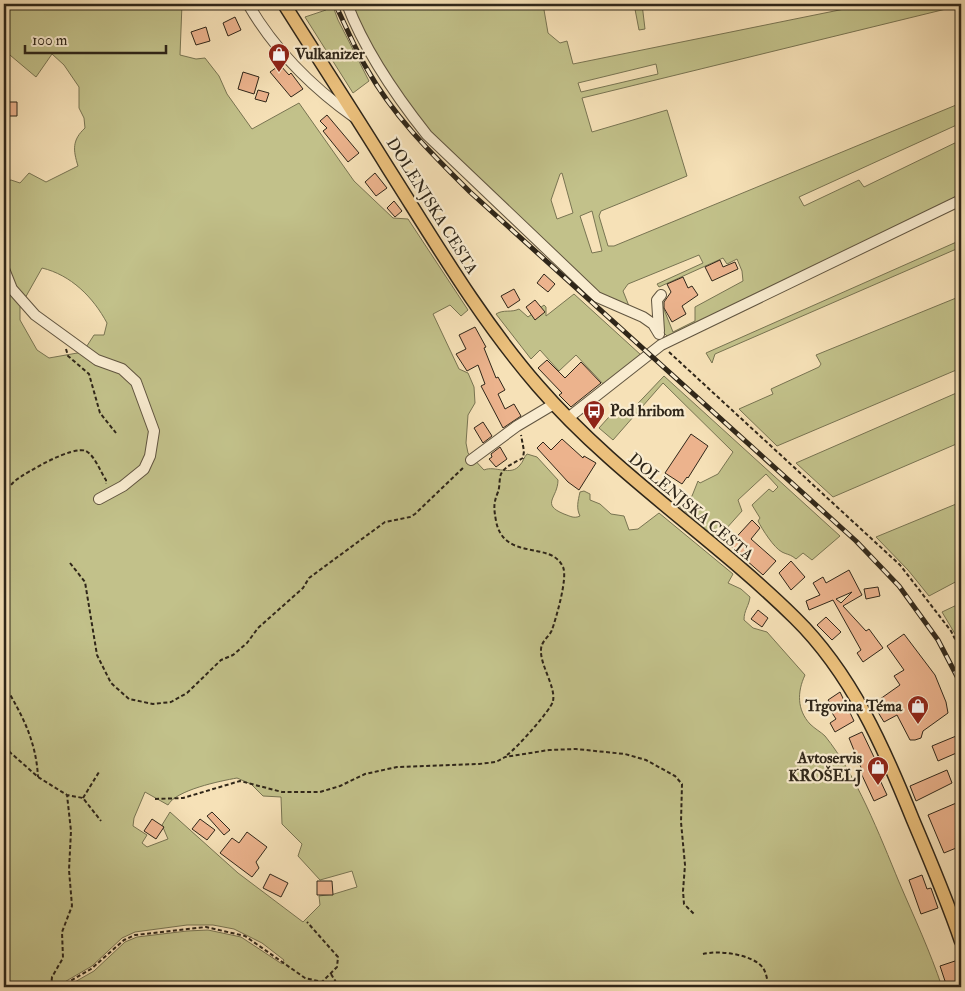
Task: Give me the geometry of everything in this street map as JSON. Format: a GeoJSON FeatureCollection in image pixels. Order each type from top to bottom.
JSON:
{"type":"FeatureCollection","features":[{"type":"Feature","properties":{"kind":"main road","name":"DOLENJSKA CESTA"},"geometry":{"type":"LineString","coordinates":[[284,4],[456,276],[514,358],[554,404],[633,480],[778,603],[822,649],[863,710],[883,748],[961,941]]}},
{"type":"Feature","properties":{"kind":"street","name":"DOLENJSKA CESTA"},"geometry":{"type":"LineString","coordinates":[[248,4],[280,48],[307,79],[329,99],[358,120]]}},
{"type":"Feature","properties":{"kind":"street"},"geometry":{"type":"LineString","coordinates":[[347,4],[375,59],[407,109],[428,135],[597,296],[643,317],[653,324],[659,334]]}},
{"type":"Feature","properties":{"kind":"street"},"geometry":{"type":"LineString","coordinates":[[568,418],[661,345],[961,200]]}},
{"type":"Feature","properties":{"kind":"street"},"geometry":{"type":"LineString","coordinates":[[4,269],[12,290],[35,315],[97,360],[122,369],[136,382],[154,431],[150,456],[144,469],[123,486],[103,496]]}},
{"type":"Feature","properties":{"kind":"street"},"geometry":{"type":"LineString","coordinates":[[661,295],[657,300],[661,345]]}},
{"type":"Feature","properties":{"kind":"street"},"geometry":{"type":"LineString","coordinates":[[471,460],[517,426],[554,404]]}},
{"type":"Feature","properties":{"kind":"path"},"geometry":{"type":"LineString","coordinates":[[63,336],[68,356],[89,374],[100,413],[116,433]]}},
{"type":"Feature","properties":{"kind":"path"},"geometry":{"type":"LineString","coordinates":[[661,345],[900,565],[952,632],[961,651]]}},
{"type":"Feature","properties":{"kind":"path"},"geometry":{"type":"LineString","coordinates":[[155,799],[183,798],[240,781],[282,792],[320,792],[340,786],[365,774],[396,767],[496,762],[521,744],[536,722],[545,715],[553,701],[552,690],[546,676],[541,650],[544,640],[551,632],[565,577],[563,567],[556,559],[517,547],[503,539],[498,529],[493,504],[499,489],[501,474],[509,466],[522,458],[524,454],[517,426]]}},
{"type":"Feature","properties":{"kind":"path"},"geometry":{"type":"LineString","coordinates":[[4,496],[14,481],[61,455],[77,450],[85,451],[92,457],[106,480],[103,496]]}},
{"type":"Feature","properties":{"kind":"path"},"geometry":{"type":"LineString","coordinates":[[70,563],[85,582],[97,655],[111,683],[129,700],[152,704],[171,702],[187,693],[221,660],[233,655],[247,643],[258,628],[303,588],[309,578],[385,522],[410,517],[415,514],[471,460]]}},
{"type":"Feature","properties":{"kind":"path"},"geometry":{"type":"LineString","coordinates":[[4,684],[20,710],[35,745],[38,777]]}},
{"type":"Feature","properties":{"kind":"path"},"geometry":{"type":"LineString","coordinates":[[4,747],[38,777],[67,795],[84,798],[101,821]]}},
{"type":"Feature","properties":{"kind":"path"},"geometry":{"type":"LineString","coordinates":[[505,757],[549,750],[576,749],[626,754],[646,760],[675,776],[682,784],[680,822],[685,864],[684,904],[694,914]]}},
{"type":"Feature","properties":{"kind":"path"},"geometry":{"type":"LineString","coordinates":[[84,798],[99,772]]}},
{"type":"Feature","properties":{"kind":"path"},"geometry":{"type":"LineString","coordinates":[[50,987],[52,976],[63,958],[62,932],[72,906],[69,870],[71,831],[67,795]]}},
{"type":"Feature","properties":{"kind":"path"},"geometry":{"type":"LineString","coordinates":[[60,987],[91,970],[124,940],[134,935],[206,927],[245,936],[305,978],[322,982],[337,967],[338,957],[307,922]]}},
{"type":"Feature","properties":{"kind":"path"},"geometry":{"type":"LineString","coordinates":[[703,954],[713,951],[739,955],[758,964],[767,977],[769,987]]}},
{"type":"Feature","properties":{"kind":"path"},"geometry":{"type":"LineString","coordinates":[[331,974],[339,987]]}},
{"type":"Feature","properties":{"kind":"shaded area"},"geometry":{"type":"Polygon","coordinates":[[[7,4],[182,4],[180,55],[196,59],[205,58],[219,76],[227,94],[252,129],[299,103],[354,181],[393,218],[408,219],[468,310],[461,316],[450,305],[433,314],[459,369],[468,373],[474,387],[475,403],[468,415],[466,443],[468,453],[484,470],[508,471],[520,465],[527,454],[537,457],[558,480],[552,500],[553,507],[570,516],[580,516],[578,501],[580,492],[584,491],[590,494],[590,500],[600,504],[611,514],[624,516],[629,530],[638,529],[659,513],[733,574],[728,583],[741,589],[750,597],[744,620],[753,628],[767,632],[805,675],[800,694],[803,713],[810,724],[825,736],[836,751],[857,787],[922,934],[942,987],[66,987],[94,971],[125,942],[137,937],[208,930],[241,937],[282,964],[284,960],[262,943],[234,929],[213,925],[187,925],[135,932],[122,938],[92,966],[56,987],[4,987],[4,289],[6,289],[4,281],[4,194],[7,181],[11,180],[20,183],[29,173],[46,182],[78,166],[75,146],[78,137],[85,128],[84,118],[79,108],[79,87],[64,65],[52,54],[36,77],[4,50],[4,10],[7,4]],[[42,268],[20,307],[20,320],[37,350],[49,358],[83,352],[94,335],[104,335],[107,323],[95,304],[80,288],[53,271],[42,268]],[[237,778],[189,791],[180,795],[168,805],[145,792],[134,818],[133,826],[147,835],[142,843],[147,847],[168,839],[162,825],[170,812],[238,873],[303,922],[320,905],[319,896],[334,894],[357,887],[352,871],[320,880],[298,856],[302,844],[282,824],[281,797],[263,796],[251,784],[237,778]]]}},
{"type":"Feature","properties":{"kind":"shaded area"},"geometry":{"type":"Polygon","coordinates":[[[324,4],[332,4],[338,20],[369,81],[353,93],[305,17],[326,10],[324,4]]]}},
{"type":"Feature","properties":{"kind":"shaded area"},"geometry":{"type":"Polygon","coordinates":[[[392,4],[543,4],[548,33],[560,43],[567,41],[573,64],[869,4],[943,4],[946,9],[582,98],[592,132],[667,110],[687,176],[601,211],[599,216],[608,246],[614,246],[961,103],[961,123],[799,197],[804,206],[859,180],[864,187],[961,140],[961,197],[668,337],[662,331],[661,302],[673,332],[695,321],[695,307],[743,281],[742,271],[737,259],[727,264],[723,258],[659,287],[657,284],[703,263],[699,255],[628,284],[623,291],[629,306],[600,293],[425,126],[386,70],[353,10],[392,4]],[[656,64],[578,83],[581,92],[658,74],[656,64]],[[562,173],[551,200],[557,219],[573,213],[562,173]],[[592,211],[580,216],[592,253],[602,251],[592,211]]]}},
{"type":"Feature","properties":{"kind":"shaded area"},"geometry":{"type":"Polygon","coordinates":[[[634,4],[642,4],[645,29],[639,30],[634,4]]]}},
{"type":"Feature","properties":{"kind":"shaded area"},"geometry":{"type":"Polygon","coordinates":[[[961,240],[961,247],[715,354],[712,363],[706,353],[961,240]]]}},
{"type":"Feature","properties":{"kind":"shaded area"},"geometry":{"type":"Polygon","coordinates":[[[574,294],[641,355],[605,386],[576,355],[559,371],[540,350],[531,359],[496,314],[519,309],[528,317],[544,305],[546,307],[546,316],[574,294]]]}},
{"type":"Feature","properties":{"kind":"shaded area"},"geometry":{"type":"Polygon","coordinates":[[[961,296],[961,368],[777,446],[739,409],[773,394],[771,389],[819,367],[821,364],[816,355],[961,296]]]}},
{"type":"Feature","properties":{"kind":"shaded area"},"geometry":{"type":"Polygon","coordinates":[[[664,376],[840,536],[812,560],[803,553],[796,559],[779,550],[762,529],[758,521],[760,518],[752,505],[769,489],[773,492],[778,487],[766,474],[738,500],[742,511],[717,539],[679,506],[692,496],[698,481],[700,483],[718,474],[733,452],[663,383],[613,440],[599,428],[617,408],[625,417],[664,376]]]}},
{"type":"Feature","properties":{"kind":"shaded area"},"geometry":{"type":"Polygon","coordinates":[[[961,391],[961,442],[833,497],[796,463],[961,391]]]}},
{"type":"Feature","properties":{"kind":"shaded area"},"geometry":{"type":"Polygon","coordinates":[[[961,502],[961,579],[929,596],[908,570],[876,537],[961,502]]]}},
{"type":"Feature","properties":{"kind":"shaded area"},"geometry":{"type":"Polygon","coordinates":[[[961,603],[961,644],[942,612],[961,603]]]}},
{"type":"Feature","properties":{"kind":"building"},"geometry":{"type":"Polygon","coordinates":[[[235,17],[241,30],[228,36],[223,23],[235,17]]]}},
{"type":"Feature","properties":{"kind":"building"},"geometry":{"type":"Polygon","coordinates":[[[206,27],[210,41],[196,45],[191,32],[206,27]]]}},
{"type":"Feature","properties":{"kind":"building"},"geometry":{"type":"Polygon","coordinates":[[[280,65],[289,75],[291,73],[303,89],[291,97],[270,72],[280,65]]]}},
{"type":"Feature","properties":{"kind":"building"},"geometry":{"type":"Polygon","coordinates":[[[243,72],[259,77],[254,94],[238,89],[243,72]]]}},
{"type":"Feature","properties":{"kind":"building"},"geometry":{"type":"Polygon","coordinates":[[[258,90],[269,93],[266,102],[255,99],[258,90]]]}},
{"type":"Feature","properties":{"kind":"building"},"geometry":{"type":"Polygon","coordinates":[[[4,102],[17,102],[17,116],[4,116],[4,102]]]}},
{"type":"Feature","properties":{"kind":"building"},"geometry":{"type":"Polygon","coordinates":[[[327,115],[359,153],[348,162],[323,131],[327,128],[320,121],[327,115]]]}},
{"type":"Feature","properties":{"kind":"building"},"geometry":{"type":"Polygon","coordinates":[[[375,173],[387,188],[376,196],[365,182],[375,173]]]}},
{"type":"Feature","properties":{"kind":"building"},"geometry":{"type":"Polygon","coordinates":[[[394,201],[402,211],[395,217],[387,208],[394,201]]]}},
{"type":"Feature","properties":{"kind":"building"},"geometry":{"type":"Polygon","coordinates":[[[720,260],[723,267],[735,262],[738,269],[712,281],[705,267],[720,260]]]}},
{"type":"Feature","properties":{"kind":"building"},"geometry":{"type":"Polygon","coordinates":[[[544,274],[555,284],[548,292],[537,283],[544,274]]]}},
{"type":"Feature","properties":{"kind":"building"},"geometry":{"type":"Polygon","coordinates":[[[683,277],[688,288],[692,286],[698,295],[682,306],[686,314],[672,322],[664,308],[664,302],[671,292],[667,284],[683,277]]]}},
{"type":"Feature","properties":{"kind":"building"},"geometry":{"type":"Polygon","coordinates":[[[514,289],[520,300],[508,308],[501,296],[514,289]]]}},
{"type":"Feature","properties":{"kind":"building"},"geometry":{"type":"Polygon","coordinates":[[[535,300],[545,312],[535,320],[526,307],[535,300]]]}},
{"type":"Feature","properties":{"kind":"building"},"geometry":{"type":"Polygon","coordinates":[[[475,327],[486,347],[484,348],[496,378],[498,377],[505,390],[498,394],[505,409],[514,404],[521,416],[503,428],[481,386],[485,384],[478,365],[467,371],[456,354],[466,349],[459,335],[475,327]]]}},
{"type":"Feature","properties":{"kind":"building"},"geometry":{"type":"Polygon","coordinates":[[[547,360],[565,378],[581,362],[601,383],[571,407],[559,395],[562,393],[538,368],[547,360]]]}},
{"type":"Feature","properties":{"kind":"building"},"geometry":{"type":"Polygon","coordinates":[[[483,422],[492,436],[483,443],[474,428],[483,422]]]}},
{"type":"Feature","properties":{"kind":"building"},"geometry":{"type":"Polygon","coordinates":[[[691,434],[708,446],[688,478],[682,484],[665,473],[691,434]]]}},
{"type":"Feature","properties":{"kind":"building"},"geometry":{"type":"Polygon","coordinates":[[[562,439],[583,458],[584,456],[596,463],[579,490],[568,482],[537,448],[543,442],[551,450],[562,439]]]}},
{"type":"Feature","properties":{"kind":"building"},"geometry":{"type":"Polygon","coordinates":[[[500,447],[507,459],[496,467],[489,459],[492,457],[491,454],[500,447]]]}},
{"type":"Feature","properties":{"kind":"building"},"geometry":{"type":"Polygon","coordinates":[[[752,520],[760,528],[751,539],[776,561],[763,575],[729,545],[752,520]]]}},
{"type":"Feature","properties":{"kind":"building"},"geometry":{"type":"Polygon","coordinates":[[[791,561],[805,577],[791,590],[779,573],[791,561]]]}},
{"type":"Feature","properties":{"kind":"building"},"geometry":{"type":"Polygon","coordinates":[[[849,570],[862,595],[843,606],[866,631],[869,629],[883,648],[863,662],[857,653],[861,650],[833,600],[809,610],[806,601],[820,595],[813,583],[823,577],[826,583],[849,570]],[[852,592],[836,599],[841,603],[852,592]]]}},
{"type":"Feature","properties":{"kind":"building"},"geometry":{"type":"Polygon","coordinates":[[[878,587],[880,596],[866,599],[864,589],[878,587]]]}},
{"type":"Feature","properties":{"kind":"building"},"geometry":{"type":"Polygon","coordinates":[[[758,610],[768,618],[762,627],[751,619],[758,610]]]}},
{"type":"Feature","properties":{"kind":"building"},"geometry":{"type":"Polygon","coordinates":[[[826,617],[841,632],[832,640],[817,625],[826,617]]]}},
{"type":"Feature","properties":{"kind":"building"},"geometry":{"type":"Polygon","coordinates":[[[904,634],[935,675],[946,702],[948,713],[923,731],[921,738],[915,740],[910,740],[897,715],[884,722],[873,704],[900,685],[894,676],[904,670],[887,646],[904,634]]]}},
{"type":"Feature","properties":{"kind":"building"},"geometry":{"type":"Polygon","coordinates":[[[840,692],[854,721],[835,732],[830,723],[836,719],[829,708],[832,706],[828,700],[840,692]]]}},
{"type":"Feature","properties":{"kind":"building"},"geometry":{"type":"Polygon","coordinates":[[[862,732],[884,778],[880,780],[887,795],[874,801],[860,771],[862,770],[849,738],[862,732]]]}},
{"type":"Feature","properties":{"kind":"building"},"geometry":{"type":"Polygon","coordinates":[[[961,734],[961,751],[938,761],[932,746],[961,734]]]}},
{"type":"Feature","properties":{"kind":"building"},"geometry":{"type":"Polygon","coordinates":[[[947,770],[952,783],[916,801],[910,786],[947,770]]]}},
{"type":"Feature","properties":{"kind":"building"},"geometry":{"type":"Polygon","coordinates":[[[961,801],[961,846],[944,853],[928,815],[961,801]]]}},
{"type":"Feature","properties":{"kind":"building"},"geometry":{"type":"Polygon","coordinates":[[[212,812],[230,830],[224,835],[207,816],[212,812]]]}},
{"type":"Feature","properties":{"kind":"building"},"geometry":{"type":"Polygon","coordinates":[[[152,819],[164,827],[156,839],[144,831],[152,819]]]}},
{"type":"Feature","properties":{"kind":"building"},"geometry":{"type":"Polygon","coordinates":[[[200,819],[215,830],[207,840],[192,829],[200,819]]]}},
{"type":"Feature","properties":{"kind":"building"},"geometry":{"type":"Polygon","coordinates":[[[247,832],[267,847],[256,862],[259,868],[252,877],[220,853],[232,838],[239,843],[247,832]]]}},
{"type":"Feature","properties":{"kind":"building"},"geometry":{"type":"Polygon","coordinates":[[[270,874],[288,883],[281,897],[263,888],[270,874]]]}},
{"type":"Feature","properties":{"kind":"building"},"geometry":{"type":"Polygon","coordinates":[[[922,875],[927,889],[931,888],[938,908],[921,914],[909,880],[922,875]]]}},
{"type":"Feature","properties":{"kind":"building"},"geometry":{"type":"Polygon","coordinates":[[[317,881],[332,881],[333,895],[317,895],[317,881]]]}},
{"type":"Feature","properties":{"kind":"building"},"geometry":{"type":"Polygon","coordinates":[[[958,960],[961,970],[961,987],[947,987],[940,966],[958,960]]]}},
{"type":"Feature","properties":{"kind":"railway"},"geometry":{"type":"LineString","coordinates":[[335,4],[358,54],[378,87],[401,119],[428,149],[470,192],[856,541],[899,586],[938,640],[961,684]]}},
{"type":"Feature","properties":{"kind":"place","name":"Vulkanizer"},"geometry":{"type":"Point","coordinates":[279,73]}},
{"type":"Feature","properties":{"kind":"place","name":"Pod hribom"},"geometry":{"type":"Point","coordinates":[594,430]}},
{"type":"Feature","properties":{"kind":"place","name":"Trgovina Téma"},"geometry":{"type":"Point","coordinates":[918,725]}},
{"type":"Feature","properties":{"kind":"place","name":"Avtoservis KROŠELJ"},"geometry":{"type":"Point","coordinates":[878,786]}}]}
